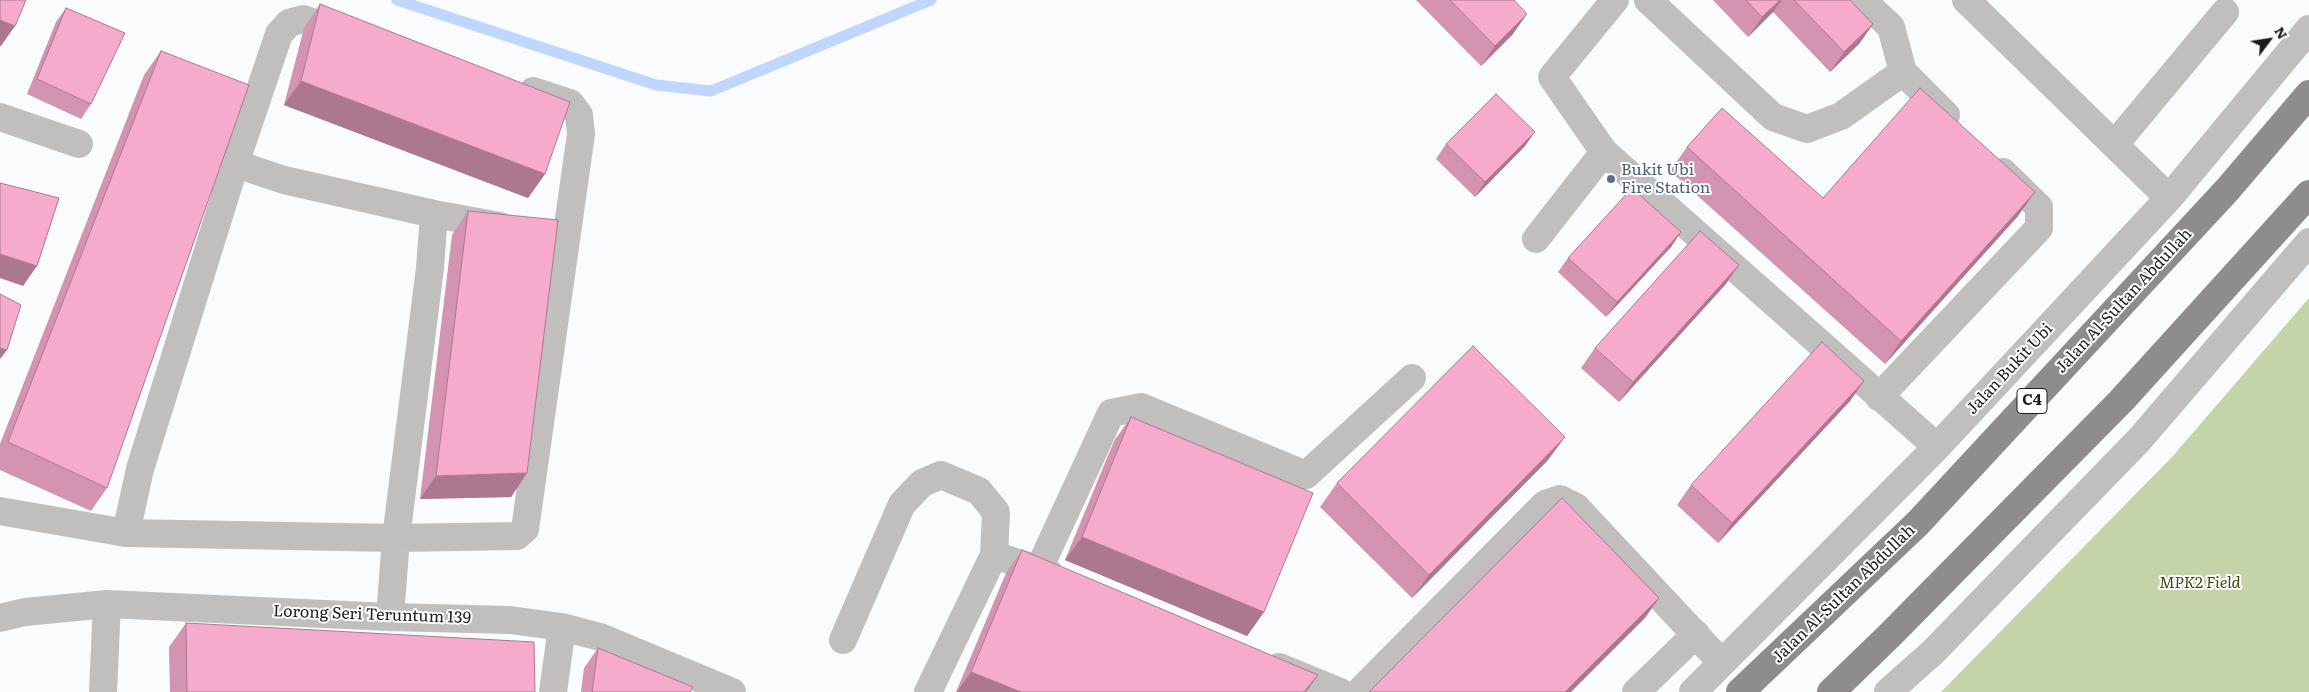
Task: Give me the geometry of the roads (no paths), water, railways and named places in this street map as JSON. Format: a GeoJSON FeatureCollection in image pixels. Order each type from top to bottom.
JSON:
{"type":"FeatureCollection","features":[{"type":"Feature","properties":{"kind":"main road","name":"Jalan Al-Sultan Abdullah"},"geometry":{"type":"LineString","coordinates":[[1740,692],[1918,523],[2221,196],[2309,94]]}},
{"type":"Feature","properties":{"kind":"main road"},"geometry":{"type":"LineString","coordinates":[[1831,692],[1896,630],[2121,401],[2309,194]]}},
{"type":"Feature","properties":{"kind":"street"},"geometry":{"type":"LineString","coordinates":[[1615,0],[1552,77],[1604,152],[1937,448]]}},
{"type":"Feature","properties":{"kind":"street"},"geometry":{"type":"LineString","coordinates":[[1648,0],[1773,117],[1807,130],[1841,116],[1903,72]]}},
{"type":"Feature","properties":{"kind":"street"},"geometry":{"type":"LineString","coordinates":[[1862,0],[1891,27],[1903,72],[1964,133]]}},
{"type":"Feature","properties":{"kind":"street"},"geometry":{"type":"LineString","coordinates":[[1966,0],[2169,198]]}},
{"type":"Feature","properties":{"kind":"street"},"geometry":{"type":"LineString","coordinates":[[2115,144],[2225,12]]}},
{"type":"Feature","properties":{"kind":"street"},"geometry":{"type":"LineString","coordinates":[[126,533],[140,468],[236,161],[279,34],[289,23],[303,19],[367,39]]}},
{"type":"Feature","properties":{"kind":"street","name":"Jalan Bukit Ubi"},"geometry":{"type":"LineString","coordinates":[[1693,692],[1937,448],[2169,198],[2309,29]]}},
{"type":"Feature","properties":{"kind":"street"},"geometry":{"type":"LineString","coordinates":[[0,511],[126,533],[396,538],[518,536],[525,529],[580,134],[579,115],[570,103],[506,83]]}},
{"type":"Feature","properties":{"kind":"street"},"geometry":{"type":"LineString","coordinates":[[0,117],[79,144]]}},
{"type":"Feature","properties":{"kind":"street"},"geometry":{"type":"LineString","coordinates":[[1536,239],[1604,152]]}},
{"type":"Feature","properties":{"kind":"street"},"geometry":{"type":"LineString","coordinates":[[1879,397],[2039,228],[2039,207],[1985,153]]}},
{"type":"Feature","properties":{"kind":"street"},"geometry":{"type":"LineString","coordinates":[[236,161],[251,169],[284,180],[434,214],[566,238]]}},
{"type":"Feature","properties":{"kind":"street"},"geometry":{"type":"LineString","coordinates":[[390,617],[396,538],[430,268],[434,214]]}},
{"type":"Feature","properties":{"kind":"street"},"geometry":{"type":"LineString","coordinates":[[1888,692],[1933,652],[2139,440],[2309,242]]}},
{"type":"Feature","properties":{"kind":"street"},"geometry":{"type":"LineString","coordinates":[[1039,569],[1111,412],[1141,407],[1306,475],[1412,378]]}},
{"type":"Feature","properties":{"kind":"street"},"geometry":{"type":"LineString","coordinates":[[843,640],[902,504],[922,483],[941,475],[980,491],[996,512],[994,555],[928,692]]}},
{"type":"Feature","properties":{"kind":"street"},"geometry":{"type":"LineString","coordinates":[[1359,692],[1545,504],[1560,500],[1576,506],[1722,664]]}},
{"type":"Feature","properties":{"kind":"street"},"geometry":{"type":"LineString","coordinates":[[994,555],[1039,569],[1075,584]]}},
{"type":"Feature","properties":{"kind":"street"},"geometry":{"type":"LineString","coordinates":[[103,692],[107,604]]}},
{"type":"Feature","properties":{"kind":"street","name":"Lorong Seri Teruntum 139"},"geometry":{"type":"LineString","coordinates":[[0,618],[24,612],[107,604],[390,617],[510,620],[562,627],[600,637],[732,692]]}},
{"type":"Feature","properties":{"kind":"street"},"geometry":{"type":"LineString","coordinates":[[553,692],[562,627]]}},
{"type":"Feature","properties":{"kind":"street"},"geometry":{"type":"LineString","coordinates":[[1636,692],[1696,634]]}},
{"type":"Feature","properties":{"kind":"street"},"geometry":{"type":"LineString","coordinates":[[1258,658],[1340,692]]}},
{"type":"Feature","properties":{"kind":"waterway"},"geometry":{"type":"LineString","coordinates":[[397,0],[656,85],[711,91],[931,0]]}},
{"type":"Feature","properties":{"kind":"place","name":"Bukit Ubi Fire Station"},"geometry":{"type":"Point","coordinates":[1611,179]}},
{"type":"Feature","properties":{"kind":"park label","name":"MPK2 Field"},"geometry":{"type":"Point","coordinates":[2200,583]}}]}
